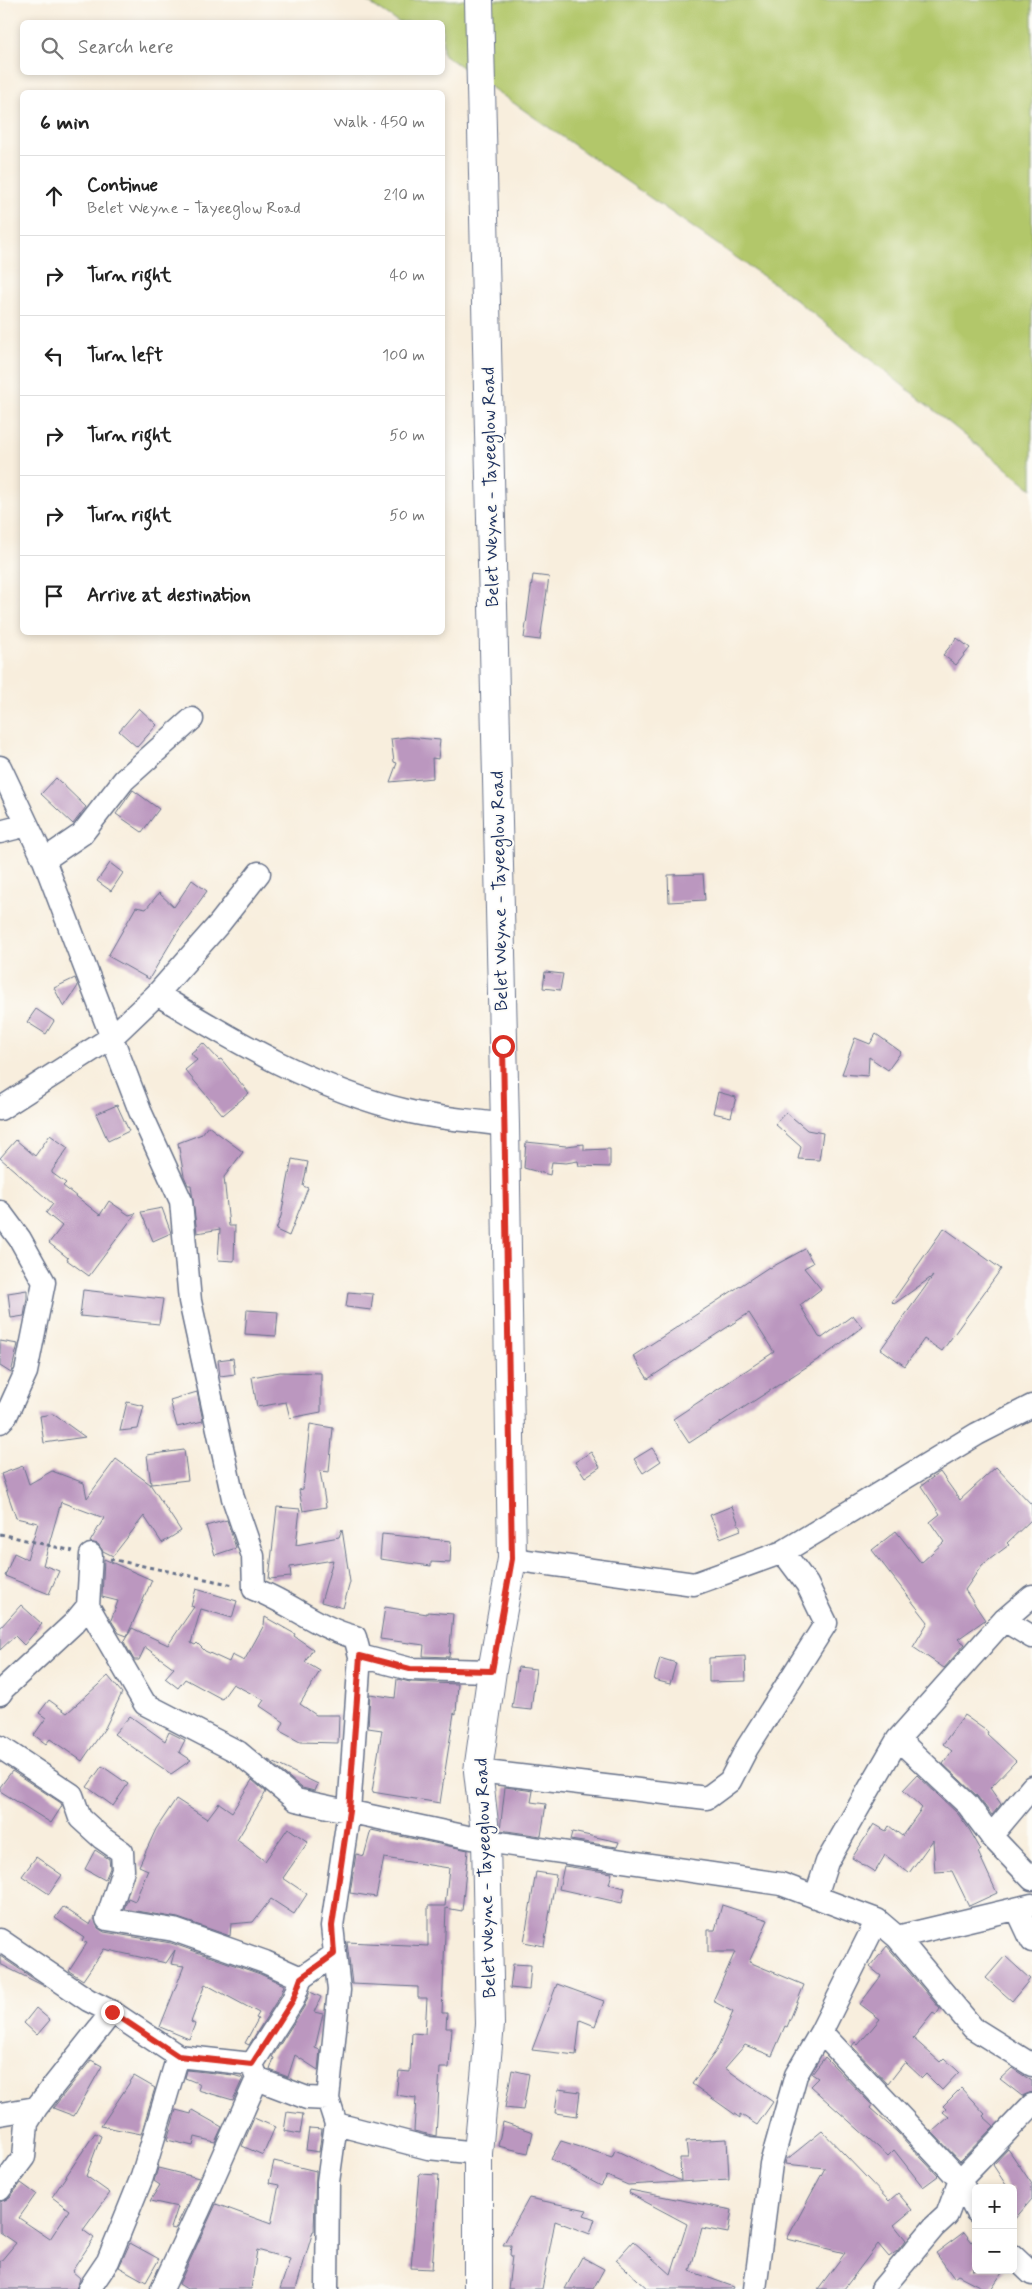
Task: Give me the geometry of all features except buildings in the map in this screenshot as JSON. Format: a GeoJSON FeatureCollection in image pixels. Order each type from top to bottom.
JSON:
{"type":"FeatureCollection","features":[{"type":"Feature","properties":{"kind":"main road","name":"Belet Weyne - Tayeeglow Road"},"geometry":{"type":"LineString","coordinates":[[478,2289],[478,2153],[490,2024],[486,1841],[478,1770],[492,1671],[512,1559],[505,1125],[479,0]]}},
{"type":"Feature","properties":{"kind":"street"},"geometry":{"type":"LineString","coordinates":[[44,860],[82,834],[124,780],[192,718]]}},
{"type":"Feature","properties":{"kind":"street"},"geometry":{"type":"LineString","coordinates":[[0,767],[44,860],[140,1112],[181,1200],[190,1301],[233,1498],[253,1556],[254,1589],[269,1595],[334,1632],[355,1637],[360,1656],[349,1811],[332,1926],[339,1990],[328,2099],[336,2124],[328,2182],[327,2289]]}},
{"type":"Feature","properties":{"kind":"street"},"geometry":{"type":"LineString","coordinates":[[0,832],[27,826]]}},
{"type":"Feature","properties":{"kind":"street"},"geometry":{"type":"LineString","coordinates":[[0,1109],[112,1038],[157,994],[219,924],[259,873]]}},
{"type":"Feature","properties":{"kind":"street"},"geometry":{"type":"LineString","coordinates":[[157,994],[214,1029],[327,1086],[407,1111],[505,1125]]}},
{"type":"Feature","properties":{"kind":"street"},"geometry":{"type":"LineString","coordinates":[[0,1212],[20,1239],[44,1282],[26,1372],[6,1416],[0,1422]]}},
{"type":"Feature","properties":{"kind":"street"},"geometry":{"type":"LineString","coordinates":[[512,1559],[694,1584],[783,1552],[977,1434],[1032,1406]]}},
{"type":"Feature","properties":{"kind":"street"},"geometry":{"type":"LineString","coordinates":[[478,1770],[707,1798],[730,1781],[747,1748],[826,1623],[807,1584],[783,1552]]}},
{"type":"Feature","properties":{"kind":"street"},"geometry":{"type":"LineString","coordinates":[[91,1555],[88,1606],[145,1704],[238,1752],[296,1800],[486,1841],[781,1884],[816,1896],[877,1920],[897,1936],[973,2028],[1032,2065]]}},
{"type":"Feature","properties":{"kind":"street"},"geometry":{"type":"LineString","coordinates":[[816,1896],[828,1862],[898,1739],[1004,1620],[1032,1596]]}},
{"type":"Feature","properties":{"kind":"street"},"geometry":{"type":"LineString","coordinates":[[0,1694],[4,1688],[74,1623],[88,1606]]}},
{"type":"Feature","properties":{"kind":"street"},"geometry":{"type":"LineString","coordinates":[[1004,1620],[1032,1637]]}},
{"type":"Feature","properties":{"kind":"street"},"geometry":{"type":"LineString","coordinates":[[360,1656],[410,1669],[492,1671]]}},
{"type":"Feature","properties":{"kind":"street"},"geometry":{"type":"LineString","coordinates":[[898,1739],[968,1805],[991,1836],[1032,1879]]}},
{"type":"Feature","properties":{"kind":"street"},"geometry":{"type":"LineString","coordinates":[[0,1747],[72,1795],[80,1818],[102,1838],[122,1852],[123,1870],[107,1919],[174,1930],[265,1962],[301,1978]]}},
{"type":"Feature","properties":{"kind":"street"},"geometry":{"type":"LineString","coordinates":[[991,1836],[1032,1787]]}},
{"type":"Feature","properties":{"kind":"street"},"geometry":{"type":"LineString","coordinates":[[897,1936],[1024,1907],[1032,1941]]}},
{"type":"Feature","properties":{"kind":"street"},"geometry":{"type":"LineString","coordinates":[[756,2289],[771,2164],[796,2075],[821,2032],[877,1920]]}},
{"type":"Feature","properties":{"kind":"street"},"geometry":{"type":"LineString","coordinates":[[0,1940],[88,2000],[112,2012],[178,2056],[255,2072],[307,2098],[328,2099]]}},
{"type":"Feature","properties":{"kind":"street"},"geometry":{"type":"LineString","coordinates":[[162,2289],[255,2072],[293,2000],[301,1978],[334,1954]]}},
{"type":"Feature","properties":{"kind":"street"},"geometry":{"type":"LineString","coordinates":[[0,2189],[24,2157],[27,2124],[36,2108],[112,2012]]}},
{"type":"Feature","properties":{"kind":"street"},"geometry":{"type":"LineString","coordinates":[[821,2032],[960,2180],[972,2203]]}},
{"type":"Feature","properties":{"kind":"street"},"geometry":{"type":"LineString","coordinates":[[89,2289],[108,2261],[142,2177],[178,2056]]}},
{"type":"Feature","properties":{"kind":"street"},"geometry":{"type":"LineString","coordinates":[[882,2289],[934,2226],[947,2215],[960,2180],[1032,2105]]}},
{"type":"Feature","properties":{"kind":"street"},"geometry":{"type":"LineString","coordinates":[[0,2114],[36,2108]]}},
{"type":"Feature","properties":{"kind":"street"},"geometry":{"type":"LineString","coordinates":[[336,2124],[428,2148],[478,2153]]}},
{"type":"Feature","properties":{"kind":"street"},"geometry":{"type":"LineString","coordinates":[[1017,2260],[1032,2274]]}},
{"type":"Feature","properties":{"kind":"path"},"geometry":{"type":"LineString","coordinates":[[0,1534],[254,1589]]}},
{"type":"Feature","properties":{"kind":"green space"},"geometry":{"type":"Polygon","coordinates":[[[365,0],[1032,0],[1032,489],[786,292],[445,55],[445,20],[395,20],[365,0]]]}},
{"type":"Feature","properties":{"kind":"route"},"geometry":{"type":"LineString","coordinates":[[112,2012],[178,2056],[252,2064],[293,2000],[301,1978],[334,1954],[332,1926],[349,1811],[360,1656],[410,1669],[492,1671],[512,1559],[503,1046]]}}]}
